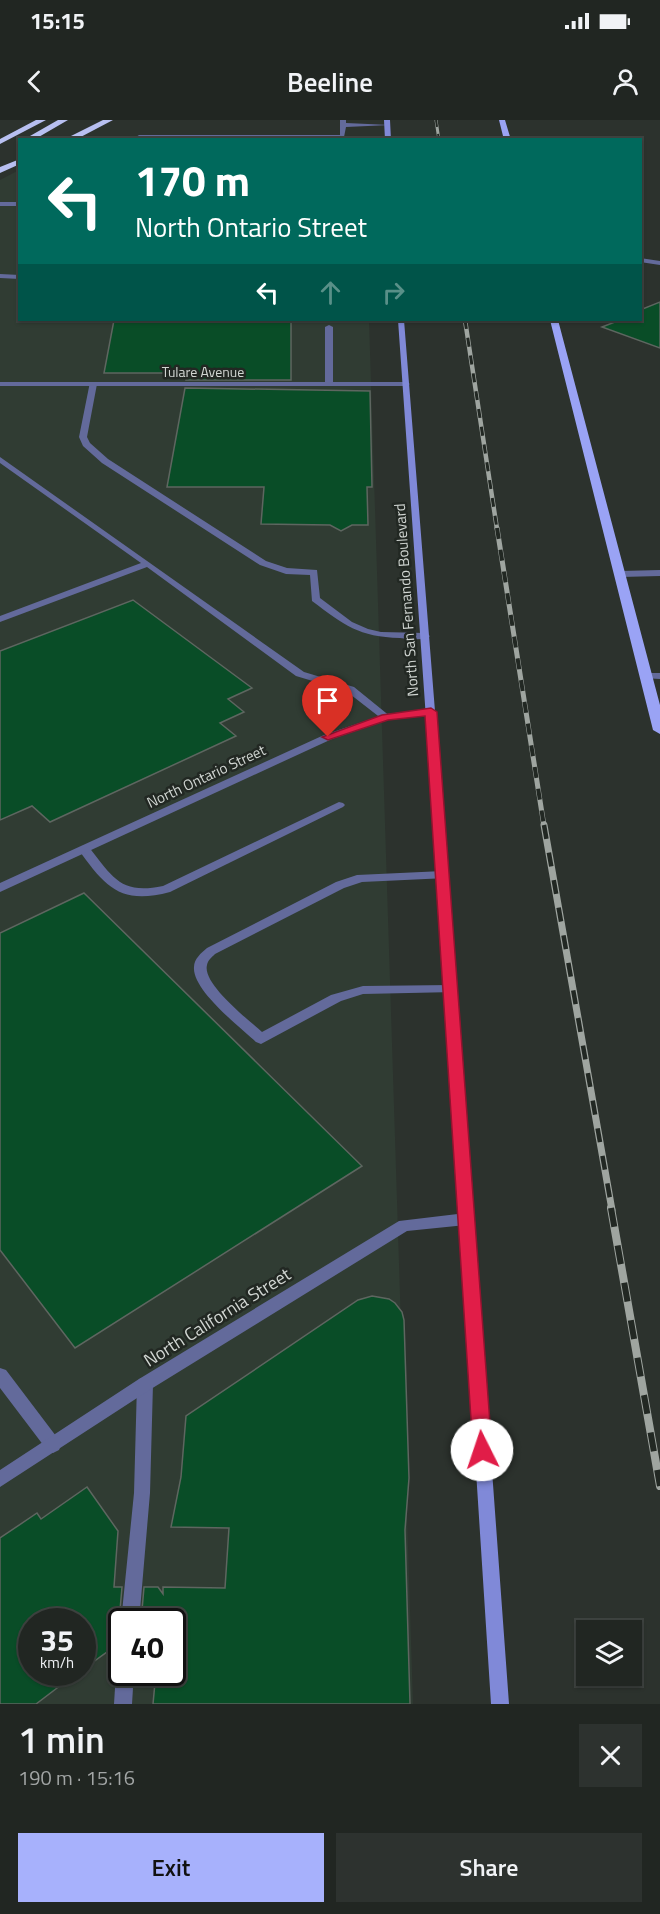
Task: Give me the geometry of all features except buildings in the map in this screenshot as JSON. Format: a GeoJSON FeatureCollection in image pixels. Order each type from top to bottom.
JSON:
{"type":"FeatureCollection","features":[{"type":"Feature","properties":{"kind":"highway"},"geometry":{"type":"LineString","coordinates":[[0,142],[42,120]]}},
{"type":"Feature","properties":{"kind":"highway"},"geometry":{"type":"LineString","coordinates":[[31,138],[64,120]]}},
{"type":"Feature","properties":{"kind":"highway"},"geometry":{"type":"LineString","coordinates":[[71,138],[109,120]]}},
{"type":"Feature","properties":{"kind":"highway"},"geometry":{"type":"LineString","coordinates":[[0,170],[18,162]]}},
{"type":"Feature","properties":{"kind":"main road"},"geometry":{"type":"LineString","coordinates":[[502,120],[507,138]]}},
{"type":"Feature","properties":{"kind":"main road"},"geometry":{"type":"LineString","coordinates":[[554,321],[660,730]]}},
{"type":"Feature","properties":{"kind":"street"},"geometry":{"type":"LineString","coordinates":[[139,137],[336,137],[342,136],[343,123],[387,123],[388,138]]}},
{"type":"Feature","properties":{"kind":"street"},"geometry":{"type":"LineString","coordinates":[[0,204],[18,204]]}},
{"type":"Feature","properties":{"kind":"street"},"geometry":{"type":"LineString","coordinates":[[642,260],[660,263]]}},
{"type":"Feature","properties":{"kind":"street"},"geometry":{"type":"LineString","coordinates":[[0,276],[18,277]]}},
{"type":"Feature","properties":{"kind":"street","name":"North San Fernando Boulevard"},"geometry":{"type":"LineString","coordinates":[[401,321],[452,989],[500,1704]]}},
{"type":"Feature","properties":{"kind":"street"},"geometry":{"type":"LineString","coordinates":[[329,327],[329,384]]}},
{"type":"Feature","properties":{"kind":"street","name":"Tulare Avenue"},"geometry":{"type":"LineString","coordinates":[[0,384],[406,384]]}},
{"type":"Feature","properties":{"kind":"street"},"geometry":{"type":"LineString","coordinates":[[93,384],[83,437],[86,444],[105,461],[263,563],[286,571],[314,572],[315,599],[349,624],[381,635],[425,636]]}},
{"type":"Feature","properties":{"kind":"street"},"geometry":{"type":"LineString","coordinates":[[0,459],[300,674],[350,689],[386,717]]}},
{"type":"Feature","properties":{"kind":"street"},"geometry":{"type":"LineString","coordinates":[[0,619],[148,564]]}},
{"type":"Feature","properties":{"kind":"street"},"geometry":{"type":"LineString","coordinates":[[621,574],[660,573]]}},
{"type":"Feature","properties":{"kind":"street"},"geometry":{"type":"LineString","coordinates":[[646,676],[660,676]]}},
{"type":"Feature","properties":{"kind":"street","name":"North Ontario Street"},"geometry":{"type":"LineString","coordinates":[[0,888],[328,737],[386,717],[431,712]]}},
{"type":"Feature","properties":{"kind":"street"},"geometry":{"type":"LineString","coordinates":[[84,849],[116,887],[128,893],[146,894],[166,889],[339,805]]}},
{"type":"Feature","properties":{"kind":"street"},"geometry":{"type":"LineString","coordinates":[[443,875],[360,878],[340,885],[211,951],[203,958],[199,968],[201,977],[211,989],[261,1039],[336,998],[363,990],[452,989]]}},
{"type":"Feature","properties":{"kind":"street","name":"North California Street"},"geometry":{"type":"LineString","coordinates":[[0,1479],[144,1384],[404,1225],[466,1219]]}},
{"type":"Feature","properties":{"kind":"street"},"geometry":{"type":"LineString","coordinates":[[0,1375],[52,1445]]}},
{"type":"Feature","properties":{"kind":"street"},"geometry":{"type":"LineString","coordinates":[[131,1608],[142,1492],[144,1384]]}},
{"type":"Feature","properties":{"kind":"street"},"geometry":{"type":"LineString","coordinates":[[123,1704],[124,1686]]}},
{"type":"Feature","properties":{"kind":"shaded area"},"geometry":{"type":"Polygon","coordinates":[[[18,171],[18,321],[369,321],[413,1704],[0,1704],[0,180],[18,171]]]}},
{"type":"Feature","properties":{"kind":"railway"},"geometry":{"type":"LineString","coordinates":[[436,120],[439,138]]}},
{"type":"Feature","properties":{"kind":"railway"},"geometry":{"type":"LineString","coordinates":[[465,321],[497,529]]}},
{"type":"Feature","properties":{"kind":"railway"},"geometry":{"type":"LineString","coordinates":[[497,528],[544,826]]}},
{"type":"Feature","properties":{"kind":"railway"},"geometry":{"type":"LineString","coordinates":[[544,825],[612,1210]]}},
{"type":"Feature","properties":{"kind":"railway"},"geometry":{"type":"LineString","coordinates":[[611,1208],[660,1486]]}},
{"type":"Feature","properties":{"kind":"route"},"geometry":{"type":"LineString","coordinates":[[328,737],[386,717],[431,712],[452,989],[482,1450]]}}]}
